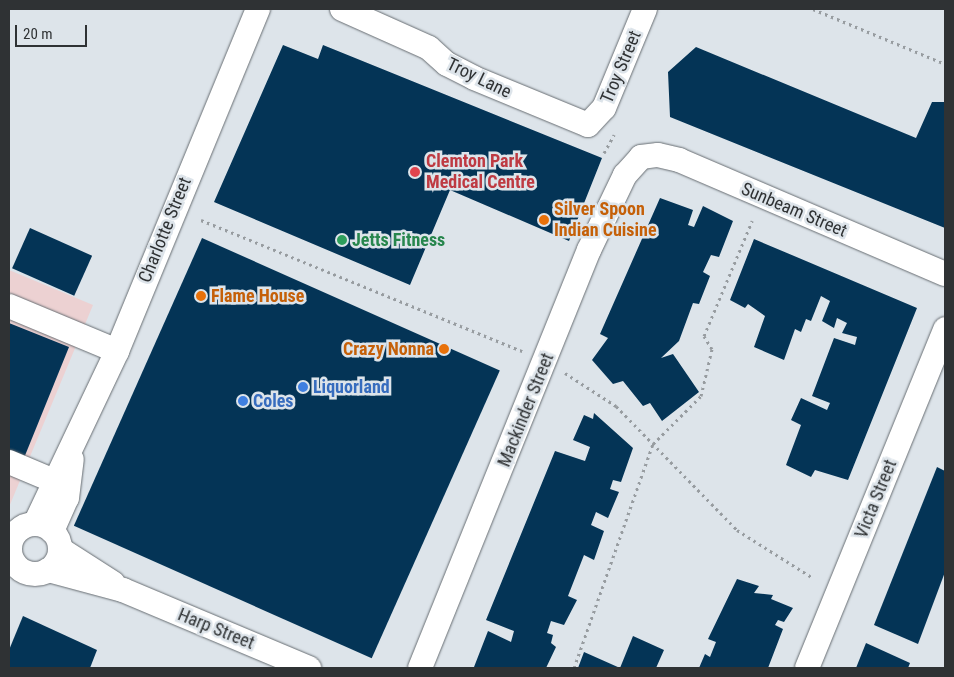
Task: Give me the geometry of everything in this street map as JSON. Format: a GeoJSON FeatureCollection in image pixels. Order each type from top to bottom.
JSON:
{"type":"FeatureCollection","features":[{"type":"Feature","properties":{"kind":"street","name":"Charlotte Street"},"geometry":{"type":"LineString","coordinates":[[28,537],[54,481],[73,453],[117,352],[258,9]]}},
{"type":"Feature","properties":{"kind":"street","name":"Troy Lane"},"geometry":{"type":"LineString","coordinates":[[342,9],[429,48],[447,64],[474,78],[578,122],[599,116]]}},
{"type":"Feature","properties":{"kind":"street","name":"Troy Street"},"geometry":{"type":"LineString","coordinates":[[599,116],[645,9]]}},
{"type":"Feature","properties":{"kind":"street","name":"Sunbeam Street"},"geometry":{"type":"LineString","coordinates":[[641,157],[658,155],[679,160],[945,274]]}},
{"type":"Feature","properties":{"kind":"street","name":"Mackinder Street"},"geometry":{"type":"LineString","coordinates":[[420,668],[593,242],[625,175],[641,157]]}},
{"type":"Feature","properties":{"kind":"street"},"geometry":{"type":"LineString","coordinates":[[9,306],[117,352]]}},
{"type":"Feature","properties":{"kind":"street","name":"Victa Street"},"geometry":{"type":"LineString","coordinates":[[807,668],[945,329]]}},
{"type":"Feature","properties":{"kind":"street","name":"Charlotte Street"},"geometry":{"type":"LineString","coordinates":[[28,537],[66,498],[73,453]]}},
{"type":"Feature","properties":{"kind":"street"},"geometry":{"type":"LineString","coordinates":[[9,462],[54,481]]}},
{"type":"Feature","properties":{"kind":"street"},"geometry":{"type":"LineString","coordinates":[[28,537],[48,570]]}},
{"type":"Feature","properties":{"kind":"street","name":"Harp Street"},"geometry":{"type":"LineString","coordinates":[[123,590],[48,570],[25,572],[14,563],[28,537],[123,590],[309,668]]}},
{"type":"Feature","properties":{"kind":"path"},"geometry":{"type":"LineString","coordinates":[[813,9],[945,64]]}},
{"type":"Feature","properties":{"kind":"path"},"geometry":{"type":"LineString","coordinates":[[201,220],[546,361],[616,406],[736,530],[814,578]]}},
{"type":"Feature","properties":{"kind":"path"},"geometry":{"type":"LineString","coordinates":[[574,668],[653,444],[701,396],[712,349],[704,336],[752,221]]}},
{"type":"Feature","properties":{"kind":"shaded area"},"geometry":{"type":"Polygon","coordinates":[[[9,270],[93,305],[9,507],[9,270]]]}},
{"type":"Feature","properties":{"kind":"building"},"geometry":{"type":"Polygon","coordinates":[[[283,45],[318,59],[323,45],[602,158],[569,241],[450,190],[410,285],[214,202],[283,45]]]}},
{"type":"Feature","properties":{"kind":"building"},"geometry":{"type":"Polygon","coordinates":[[[696,47],[916,138],[932,102],[945,102],[945,228],[670,117],[668,72],[696,47]]]}},
{"type":"Feature","properties":{"kind":"building"},"geometry":{"type":"Polygon","coordinates":[[[660,198],[693,210],[688,225],[694,227],[703,206],[733,221],[719,257],[711,255],[703,272],[710,276],[699,304],[693,303],[679,341],[661,358],[673,354],[699,392],[662,421],[650,403],[643,406],[623,381],[613,384],[592,360],[608,338],[600,334],[660,198]]]}},
{"type":"Feature","properties":{"kind":"building"},"geometry":{"type":"Polygon","coordinates":[[[30,228],[92,256],[74,296],[12,268],[30,228]]]}},
{"type":"Feature","properties":{"kind":"building"},"geometry":{"type":"Polygon","coordinates":[[[202,238],[500,371],[372,658],[74,526],[202,238]]]}},
{"type":"Feature","properties":{"kind":"building"},"geometry":{"type":"Polygon","coordinates":[[[754,239],[917,308],[848,480],[815,470],[811,477],[786,465],[801,425],[791,420],[801,398],[827,410],[830,403],[812,396],[834,338],[855,345],[857,337],[842,333],[847,323],[837,318],[834,328],[822,321],[830,301],[821,296],[811,321],[806,319],[801,332],[795,329],[784,360],[754,347],[765,316],[748,304],[745,308],[730,300],[754,239]]]}},
{"type":"Feature","properties":{"kind":"building"},"geometry":{"type":"Polygon","coordinates":[[[9,323],[69,347],[24,458],[9,452],[9,323]]]}},
{"type":"Feature","properties":{"kind":"building"},"geometry":{"type":"Polygon","coordinates":[[[594,413],[633,448],[621,482],[613,480],[610,489],[619,492],[608,518],[596,512],[591,525],[604,531],[594,560],[584,555],[568,596],[577,600],[564,625],[551,621],[547,633],[553,635],[551,643],[556,647],[546,668],[474,667],[488,631],[511,642],[514,631],[486,620],[555,451],[585,461],[590,447],[573,440],[584,415],[593,419],[594,413]]]}},
{"type":"Feature","properties":{"kind":"building"},"geometry":{"type":"Polygon","coordinates":[[[937,467],[945,471],[945,572],[918,644],[874,625],[937,467]]]}},
{"type":"Feature","properties":{"kind":"building"},"geometry":{"type":"Polygon","coordinates":[[[737,579],[759,586],[754,593],[773,595],[771,599],[793,608],[784,622],[778,620],[775,625],[783,629],[768,668],[699,668],[705,654],[710,657],[716,642],[708,639],[737,579]]]}},
{"type":"Feature","properties":{"kind":"building"},"geometry":{"type":"Polygon","coordinates":[[[23,616],[97,650],[90,668],[9,668],[9,650],[23,616]]]}},
{"type":"Feature","properties":{"kind":"building"},"geometry":{"type":"Polygon","coordinates":[[[633,636],[664,650],[656,668],[620,668],[633,636]]]}},
{"type":"Feature","properties":{"kind":"building"},"geometry":{"type":"Polygon","coordinates":[[[866,643],[910,663],[908,668],[856,668],[866,643]]]}},
{"type":"Feature","properties":{"kind":"building"},"geometry":{"type":"Polygon","coordinates":[[[584,652],[620,668],[578,668],[584,652]]]}},
{"type":"Feature","properties":{"kind":"place","name":"Clemton Park Medical Centre"},"geometry":{"type":"Point","coordinates":[415,172]}},
{"type":"Feature","properties":{"kind":"place","name":"Silver Spoon Indian Cuisine"},"geometry":{"type":"Point","coordinates":[544,220]}},
{"type":"Feature","properties":{"kind":"place","name":"Jetts Fitness"},"geometry":{"type":"Point","coordinates":[342,240]}},
{"type":"Feature","properties":{"kind":"place","name":"Flame House"},"geometry":{"type":"Point","coordinates":[201,296]}},
{"type":"Feature","properties":{"kind":"place","name":"Crazy Nonna"},"geometry":{"type":"Point","coordinates":[444,349]}},
{"type":"Feature","properties":{"kind":"place","name":"Liquorland"},"geometry":{"type":"Point","coordinates":[303,387]}},
{"type":"Feature","properties":{"kind":"place","name":"Coles"},"geometry":{"type":"Point","coordinates":[243,401]}}]}
